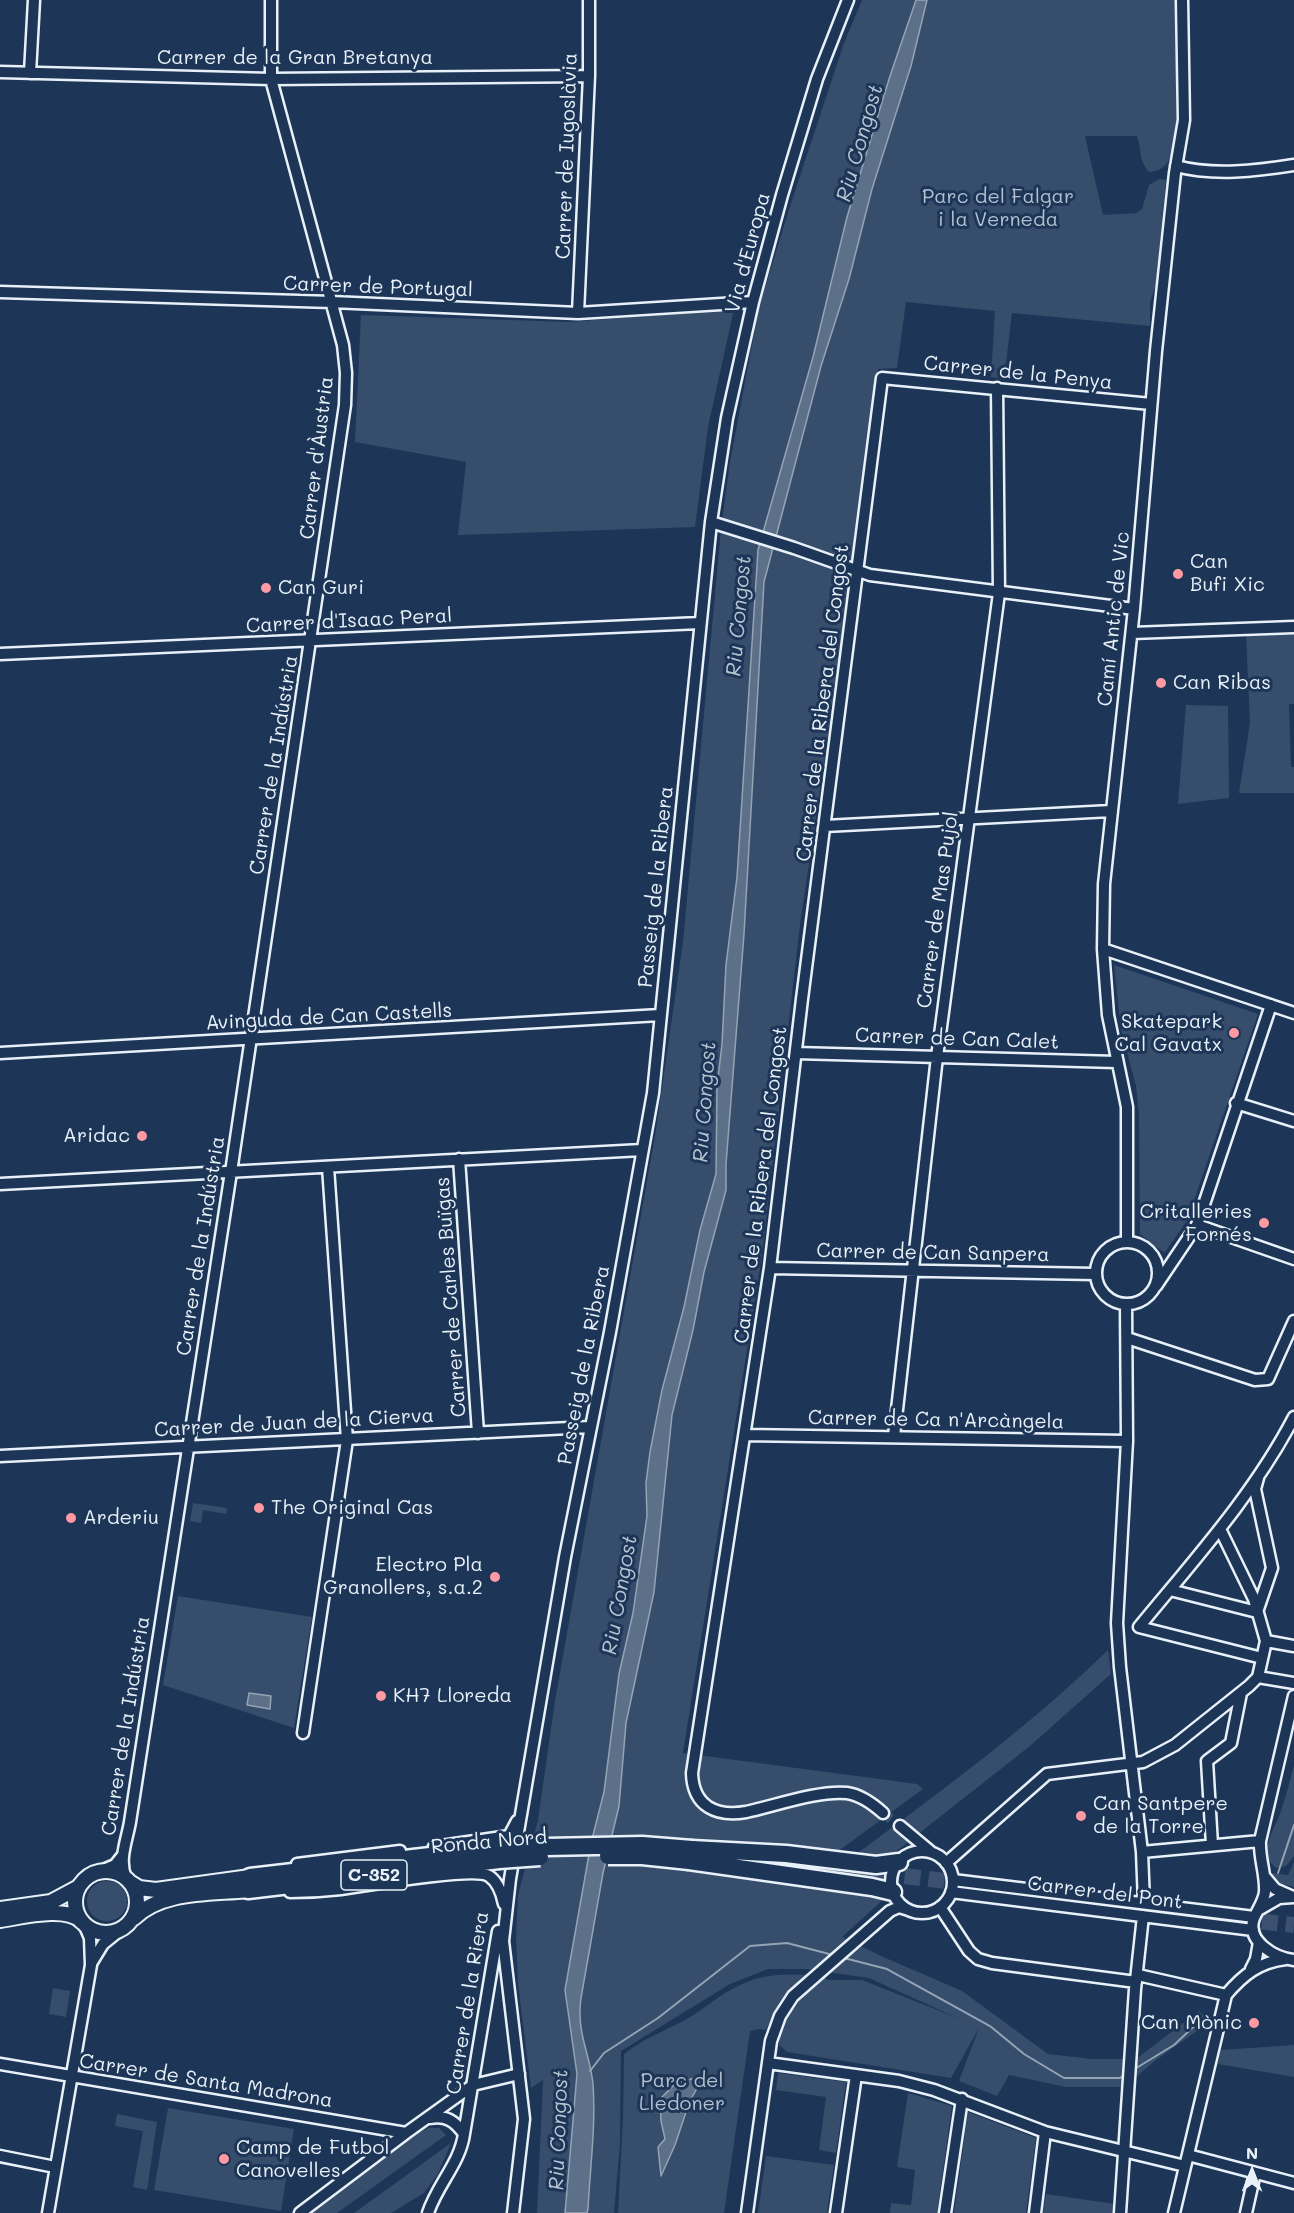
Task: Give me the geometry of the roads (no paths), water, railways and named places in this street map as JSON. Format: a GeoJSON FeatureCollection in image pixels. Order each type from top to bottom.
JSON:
{"type":"FeatureCollection","features":[{"type":"Feature","properties":{"kind":"highway","name":"Ronda Nord"},"geometry":{"type":"LineString","coordinates":[[249,1884],[499,1854],[691,1855],[784,1865]]}},
{"type":"Feature","properties":{"kind":"highway"},"geometry":{"type":"LineString","coordinates":[[691,1855],[786,1854],[876,1864],[900,1861]]}},
{"type":"Feature","properties":{"kind":"highway"},"geometry":{"type":"LineString","coordinates":[[691,1855],[866,1886],[894,1894]]}},
{"type":"Feature","properties":{"kind":"main road","name":"C-352"},"geometry":{"type":"LineString","coordinates":[[101,1871],[111,1871],[129,1880]]}},
{"type":"Feature","properties":{"kind":"main road"},"geometry":{"type":"LineString","coordinates":[[0,1909],[51,1902],[79,1887],[92,1874],[101,1871]]}},
{"type":"Feature","properties":{"kind":"main road","name":"Ronda Nord"},"geometry":{"type":"LineString","coordinates":[[129,1880],[139,1888],[156,1890],[249,1884]]}},
{"type":"Feature","properties":{"kind":"main road"},"geometry":{"type":"LineString","coordinates":[[129,1880],[138,1899],[133,1920]]}},
{"type":"Feature","properties":{"kind":"main road","name":"Ronda Nord"},"geometry":{"type":"LineString","coordinates":[[133,1920],[147,1908],[173,1898],[249,1884]]}},
{"type":"Feature","properties":{"kind":"main road"},"geometry":{"type":"LineString","coordinates":[[79,1887],[75,1896],[75,1906],[84,1924]]}},
{"type":"Feature","properties":{"kind":"main road"},"geometry":{"type":"LineString","coordinates":[[0,1920],[63,1913],[74,1915],[92,1930],[102,1933],[119,1931]]}},
{"type":"Feature","properties":{"kind":"main road","name":"C-352"},"geometry":{"type":"LineString","coordinates":[[119,1931],[133,1920]]}},
{"type":"Feature","properties":{"kind":"street"},"geometry":{"type":"LineString","coordinates":[[30,73],[34,0]]}},
{"type":"Feature","properties":{"kind":"street","name":"Carrer d'Àustria"},"geometry":{"type":"LineString","coordinates":[[271,0],[271,79],[343,345],[346,373],[345,405],[311,641]]}},
{"type":"Feature","properties":{"kind":"street","name":"Carrer de Iugoslàvia"},"geometry":{"type":"LineString","coordinates":[[578,313],[589,76],[589,0]]}},
{"type":"Feature","properties":{"kind":"street","name":"Via d'Europa"},"geometry":{"type":"LineString","coordinates":[[711,522],[727,418],[753,302],[817,80],[848,0]]}},
{"type":"Feature","properties":{"kind":"street","name":"Camí Antic de Vic"},"geometry":{"type":"LineString","coordinates":[[1127,1241],[1126,1107],[1108,1015],[1102,949],[1104,884],[1132,633],[1150,404],[1176,166],[1184,120],[1182,0]]}},
{"type":"Feature","properties":{"kind":"street","name":"Carrer de la Gran Bretanya"},"geometry":{"type":"LineString","coordinates":[[0,72],[271,79],[589,76]]}},
{"type":"Feature","properties":{"kind":"street"},"geometry":{"type":"LineString","coordinates":[[1176,166],[1192,171],[1232,171],[1294,165]]}},
{"type":"Feature","properties":{"kind":"street","name":"Carrer de Portugal"},"geometry":{"type":"LineString","coordinates":[[0,292],[332,302],[578,313],[753,302]]}},
{"type":"Feature","properties":{"kind":"street","name":"Carrer de la Penya"},"geometry":{"type":"LineString","coordinates":[[882,378],[1150,404]]}},
{"type":"Feature","properties":{"kind":"street","name":"Carrer de la Ribera del Congost"},"geometry":{"type":"LineString","coordinates":[[882,378],[854,569],[825,826],[770,1268],[692,1773],[694,1787],[705,1805],[727,1814],[746,1812],[822,1794],[838,1793],[862,1798],[883,1813]]}},
{"type":"Feature","properties":{"kind":"street","name":"Carrer de Mas Pujol"},"geometry":{"type":"LineString","coordinates":[[894,1436],[937,1057],[999,593],[997,388]]}},
{"type":"Feature","properties":{"kind":"street"},"geometry":{"type":"LineString","coordinates":[[711,522],[870,575],[1134,609]]}},
{"type":"Feature","properties":{"kind":"street","name":"Passeig de la Ribera"},"geometry":{"type":"LineString","coordinates":[[513,2213],[524,2118],[503,1941],[510,1879],[565,1557],[610,1332],[653,1093],[711,522]]}},
{"type":"Feature","properties":{"kind":"street","name":"Carrer d'Isaac Peral"},"geometry":{"type":"LineString","coordinates":[[0,654],[700,623]]}},
{"type":"Feature","properties":{"kind":"street"},"geometry":{"type":"LineString","coordinates":[[1132,633],[1294,627]]}},
{"type":"Feature","properties":{"kind":"street","name":"Carrer de la Indústria"},"geometry":{"type":"LineString","coordinates":[[129,1880],[123,1867],[123,1855],[231,1172],[311,641]]}},
{"type":"Feature","properties":{"kind":"street"},"geometry":{"type":"LineString","coordinates":[[825,826],[1112,811]]}},
{"type":"Feature","properties":{"kind":"street"},"geometry":{"type":"LineString","coordinates":[[1102,949],[1294,1013]]}},
{"type":"Feature","properties":{"kind":"street"},"geometry":{"type":"LineString","coordinates":[[1156,1286],[1158,1271],[1156,1260],[1146,1247],[1127,1241],[1119,1242],[1107,1248],[1100,1256],[1095,1274],[1097,1282],[1104,1295],[1116,1302],[1137,1303],[1149,1295],[1156,1286],[1197,1225],[1236,1103],[1271,1005]]}},
{"type":"Feature","properties":{"kind":"street","name":"Avinguda de Can Castells"},"geometry":{"type":"LineString","coordinates":[[0,1053],[660,1015]]}},
{"type":"Feature","properties":{"kind":"street","name":"Carrer de Can Calet"},"geometry":{"type":"LineString","coordinates":[[796,1053],[1116,1062]]}},
{"type":"Feature","properties":{"kind":"street"},"geometry":{"type":"LineString","coordinates":[[1236,1103],[1294,1121]]}},
{"type":"Feature","properties":{"kind":"street","name":"Carrer de Carles Buïgas"},"geometry":{"type":"LineString","coordinates":[[0,1184],[642,1150]]}},
{"type":"Feature","properties":{"kind":"street","name":"Carrer de Carles Buïgas"},"geometry":{"type":"LineString","coordinates":[[459,1159],[478,1433]]}},
{"type":"Feature","properties":{"kind":"street"},"geometry":{"type":"LineString","coordinates":[[303,1733],[347,1440],[328,1167]]}},
{"type":"Feature","properties":{"kind":"street"},"geometry":{"type":"LineString","coordinates":[[1197,1225],[1294,1259]]}},
{"type":"Feature","properties":{"kind":"street"},"geometry":{"type":"LineString","coordinates":[[1156,1260],[1167,1259],[1177,1254]]}},
{"type":"Feature","properties":{"kind":"street","name":"Carrer de Can Sanpera"},"geometry":{"type":"LineString","coordinates":[[770,1268],[1095,1274]]}},
{"type":"Feature","properties":{"kind":"street"},"geometry":{"type":"LineString","coordinates":[[1126,1304],[1127,1441],[1117,1623],[1142,1852],[1144,1903]]}},
{"type":"Feature","properties":{"kind":"street"},"geometry":{"type":"LineString","coordinates":[[1127,1338],[1255,1380],[1268,1379],[1294,1321]]}},
{"type":"Feature","properties":{"kind":"street"},"geometry":{"type":"LineString","coordinates":[[1262,1658],[1139,1627],[1220,1529],[1276,1450],[1294,1417]]}},
{"type":"Feature","properties":{"kind":"street","name":"Carrer de Juan de la Cierva"},"geometry":{"type":"LineString","coordinates":[[0,1456],[590,1427]]}},
{"type":"Feature","properties":{"kind":"street","name":"Carrer de Ca n'Arcàngela"},"geometry":{"type":"LineString","coordinates":[[744,1435],[1127,1441]]}},
{"type":"Feature","properties":{"kind":"street"},"geometry":{"type":"LineString","coordinates":[[1257,1611],[1272,1568],[1255,1489],[1259,1475]]}},
{"type":"Feature","properties":{"kind":"street"},"geometry":{"type":"LineString","coordinates":[[946,1863],[1047,1774],[1143,1762],[1175,1745],[1241,1694],[1258,1677],[1266,1641],[1254,1599],[1220,1529]]}},
{"type":"Feature","properties":{"kind":"street"},"geometry":{"type":"LineString","coordinates":[[1170,1590],[1257,1611]]}},
{"type":"Feature","properties":{"kind":"street"},"geometry":{"type":"LineString","coordinates":[[1266,1641],[1294,1646]]}},
{"type":"Feature","properties":{"kind":"street"},"geometry":{"type":"LineString","coordinates":[[1258,1677],[1294,1683]]}},
{"type":"Feature","properties":{"kind":"street"},"geometry":{"type":"LineString","coordinates":[[1212,1845],[1207,1761],[1231,1743],[1241,1694]]}},
{"type":"Feature","properties":{"kind":"street"},"geometry":{"type":"LineString","coordinates":[[1292,1960],[1272,1954],[1259,1942],[1253,1930],[1256,1914],[1265,1896],[1265,1877],[1259,1853],[1260,1841],[1294,1696]]}},
{"type":"Feature","properties":{"kind":"street"},"geometry":{"type":"LineString","coordinates":[[249,1884],[287,1866],[316,1860],[465,1844],[509,1836],[522,1807]]}},
{"type":"Feature","properties":{"kind":"street"},"geometry":{"type":"LineString","coordinates":[[747,2213],[771,2041],[780,2016],[793,1996],[890,1911],[895,1903],[892,1875],[907,1844],[900,1826],[918,1843],[946,1863],[953,1880],[948,1899],[940,1907],[927,1912],[899,1907],[890,1911]]}},
{"type":"Feature","properties":{"kind":"street"},"geometry":{"type":"LineString","coordinates":[[1142,1852],[1260,1841]]}},
{"type":"Feature","properties":{"kind":"street"},"geometry":{"type":"LineString","coordinates":[[900,1861],[915,1852],[933,1853]]}},
{"type":"Feature","properties":{"kind":"street"},"geometry":{"type":"LineString","coordinates":[[101,1871],[115,1865],[123,1855]]}},
{"type":"Feature","properties":{"kind":"street"},"geometry":{"type":"LineString","coordinates":[[249,1884],[304,1892],[479,1873],[489,1876],[501,1891],[506,1917]]}},
{"type":"Feature","properties":{"kind":"street"},"geometry":{"type":"LineString","coordinates":[[1265,1877],[1275,1889],[1293,1897]]}},
{"type":"Feature","properties":{"kind":"street","name":"Carrer de la Riera"},"geometry":{"type":"LineString","coordinates":[[428,2213],[462,2147],[503,1900],[510,1879]]}},
{"type":"Feature","properties":{"kind":"street","name":"Carrer del Pont"},"geometry":{"type":"LineString","coordinates":[[953,1880],[1256,1914]]}},
{"type":"Feature","properties":{"kind":"street","name":"Carrer del Pont"},"geometry":{"type":"LineString","coordinates":[[951,1892],[1253,1930]]}},
{"type":"Feature","properties":{"kind":"street"},"geometry":{"type":"LineString","coordinates":[[894,1894],[901,1905],[909,1910]]}},
{"type":"Feature","properties":{"kind":"street"},"geometry":{"type":"LineString","coordinates":[[1256,1914],[1270,1902],[1279,1898],[1293,1897]]}},
{"type":"Feature","properties":{"kind":"street"},"geometry":{"type":"LineString","coordinates":[[940,1907],[969,1951],[978,1959],[992,1963],[1137,1978],[1226,1995]]}},
{"type":"Feature","properties":{"kind":"street"},"geometry":{"type":"LineString","coordinates":[[1120,2213],[1128,2082],[1143,1916]]}},
{"type":"Feature","properties":{"kind":"street"},"geometry":{"type":"LineString","coordinates":[[48,2213],[91,1965],[90,1938],[84,1924]]}},
{"type":"Feature","properties":{"kind":"street"},"geometry":{"type":"LineString","coordinates":[[91,1965],[103,1944],[119,1931]]}},
{"type":"Feature","properties":{"kind":"street"},"geometry":{"type":"LineString","coordinates":[[1174,2213],[1226,1995],[1251,1969],[1256,1959],[1259,1942]]}},
{"type":"Feature","properties":{"kind":"street"},"geometry":{"type":"LineString","coordinates":[[1251,1969],[1274,1960],[1292,1960]]}},
{"type":"Feature","properties":{"kind":"street"},"geometry":{"type":"LineString","coordinates":[[768,2063],[910,2084],[962,2099],[1045,2132],[1124,2150],[1255,2173],[1294,2183]]}},
{"type":"Feature","properties":{"kind":"street","name":"Carrer de Santa Madrona"},"geometry":{"type":"LineString","coordinates":[[0,2064],[406,2133]]}},
{"type":"Feature","properties":{"kind":"street"},"geometry":{"type":"LineString","coordinates":[[300,2213],[473,2085],[519,2074]]}},
{"type":"Feature","properties":{"kind":"street"},"geometry":{"type":"LineString","coordinates":[[836,2213],[855,2075]]}},
{"type":"Feature","properties":{"kind":"street"},"geometry":{"type":"LineString","coordinates":[[945,2213],[962,2099]]}},
{"type":"Feature","properties":{"kind":"street"},"geometry":{"type":"LineString","coordinates":[[426,2119],[440,2116],[456,2122],[464,2134]]}},
{"type":"Feature","properties":{"kind":"street"},"geometry":{"type":"LineString","coordinates":[[1035,2213],[1045,2132]]}},
{"type":"Feature","properties":{"kind":"street"},"geometry":{"type":"LineString","coordinates":[[0,2156],[55,2167]]}},
{"type":"Feature","properties":{"kind":"street"},"geometry":{"type":"LineString","coordinates":[[1246,2213],[1255,2173]]}},
{"type":"Feature","properties":{"kind":"waterway"},"geometry":{"type":"LineString","coordinates":[[1278,1873],[1294,1825]]}},
{"type":"Feature","properties":{"kind":"waterway"},"geometry":{"type":"LineString","coordinates":[[590,2071],[604,2053],[658,2018],[750,1946],[787,1943],[833,1955]]}},
{"type":"Feature","properties":{"kind":"waterway"},"geometry":{"type":"LineString","coordinates":[[844,1958],[887,1969],[990,2026],[1024,2054],[1064,2078],[1120,2078],[1126,2074]]}},
{"type":"Feature","properties":{"kind":"waterway"},"geometry":{"type":"LineString","coordinates":[[1133,2070],[1174,2045],[1205,2016]]}},
{"type":"Feature","properties":{"kind":"tunnel"},"geometry":{"type":"LineString","coordinates":[[883,1813],[900,1826]]}},
{"type":"Feature","properties":{"kind":"tunnel"},"geometry":{"type":"LineString","coordinates":[[857,1870],[969,1884]]}},
{"type":"Feature","properties":{"kind":"tunnel"},"geometry":{"type":"LineString","coordinates":[[1238,1919],[1294,1925]]}},
{"type":"Feature","properties":{"kind":"place","name":"Can Bufi Xic"},"geometry":{"type":"Point","coordinates":[1178,574]}},
{"type":"Feature","properties":{"kind":"place","name":"Can Guri"},"geometry":{"type":"Point","coordinates":[266,588]}},
{"type":"Feature","properties":{"kind":"place","name":"Can Ribas"},"geometry":{"type":"Point","coordinates":[1161,683]}},
{"type":"Feature","properties":{"kind":"place","name":"Skatepark Cal Gavatx"},"geometry":{"type":"Point","coordinates":[1234,1033]}},
{"type":"Feature","properties":{"kind":"place","name":"Aridac"},"geometry":{"type":"Point","coordinates":[142,1136]}},
{"type":"Feature","properties":{"kind":"place","name":"Critalleries Fornés"},"geometry":{"type":"Point","coordinates":[1264,1223]}},
{"type":"Feature","properties":{"kind":"place","name":"The Original Cas"},"geometry":{"type":"Point","coordinates":[259,1508]}},
{"type":"Feature","properties":{"kind":"place","name":"Arderiu"},"geometry":{"type":"Point","coordinates":[71,1518]}},
{"type":"Feature","properties":{"kind":"place","name":"Electro Pla Granollers, s.a.2"},"geometry":{"type":"Point","coordinates":[495,1577]}},
{"type":"Feature","properties":{"kind":"place","name":"KH7 Lloreda"},"geometry":{"type":"Point","coordinates":[381,1696]}},
{"type":"Feature","properties":{"kind":"place","name":"Can Santpere de la Torre"},"geometry":{"type":"Point","coordinates":[1081,1816]}},
{"type":"Feature","properties":{"kind":"place","name":"Can Mònic"},"geometry":{"type":"Point","coordinates":[1254,2023]}},
{"type":"Feature","properties":{"kind":"place","name":"Camp de Futbol Canovelles"},"geometry":{"type":"Point","coordinates":[224,2159]}},
{"type":"Feature","properties":{"kind":"water label","name":"Riu Congost"},"geometry":{"type":"Point","coordinates":[860,143]}},
{"type":"Feature","properties":{"kind":"water label","name":"Riu Congost"},"geometry":{"type":"Point","coordinates":[739,616]}},
{"type":"Feature","properties":{"kind":"water label","name":"Riu Congost"},"geometry":{"type":"Point","coordinates":[705,1102]}},
{"type":"Feature","properties":{"kind":"water label","name":"Riu Congost"},"geometry":{"type":"Point","coordinates":[620,1595]}},
{"type":"Feature","properties":{"kind":"water label","name":"Riu Congost"},"geometry":{"type":"Point","coordinates":[559,2130]}},
{"type":"Feature","properties":{"kind":"park label","name":"Parc del Falgar i la Verneda"},"geometry":{"type":"Point","coordinates":[998,208]}},
{"type":"Feature","properties":{"kind":"park label","name":"Parc del Lledoner"},"geometry":{"type":"Point","coordinates":[682,2092]}}]}
